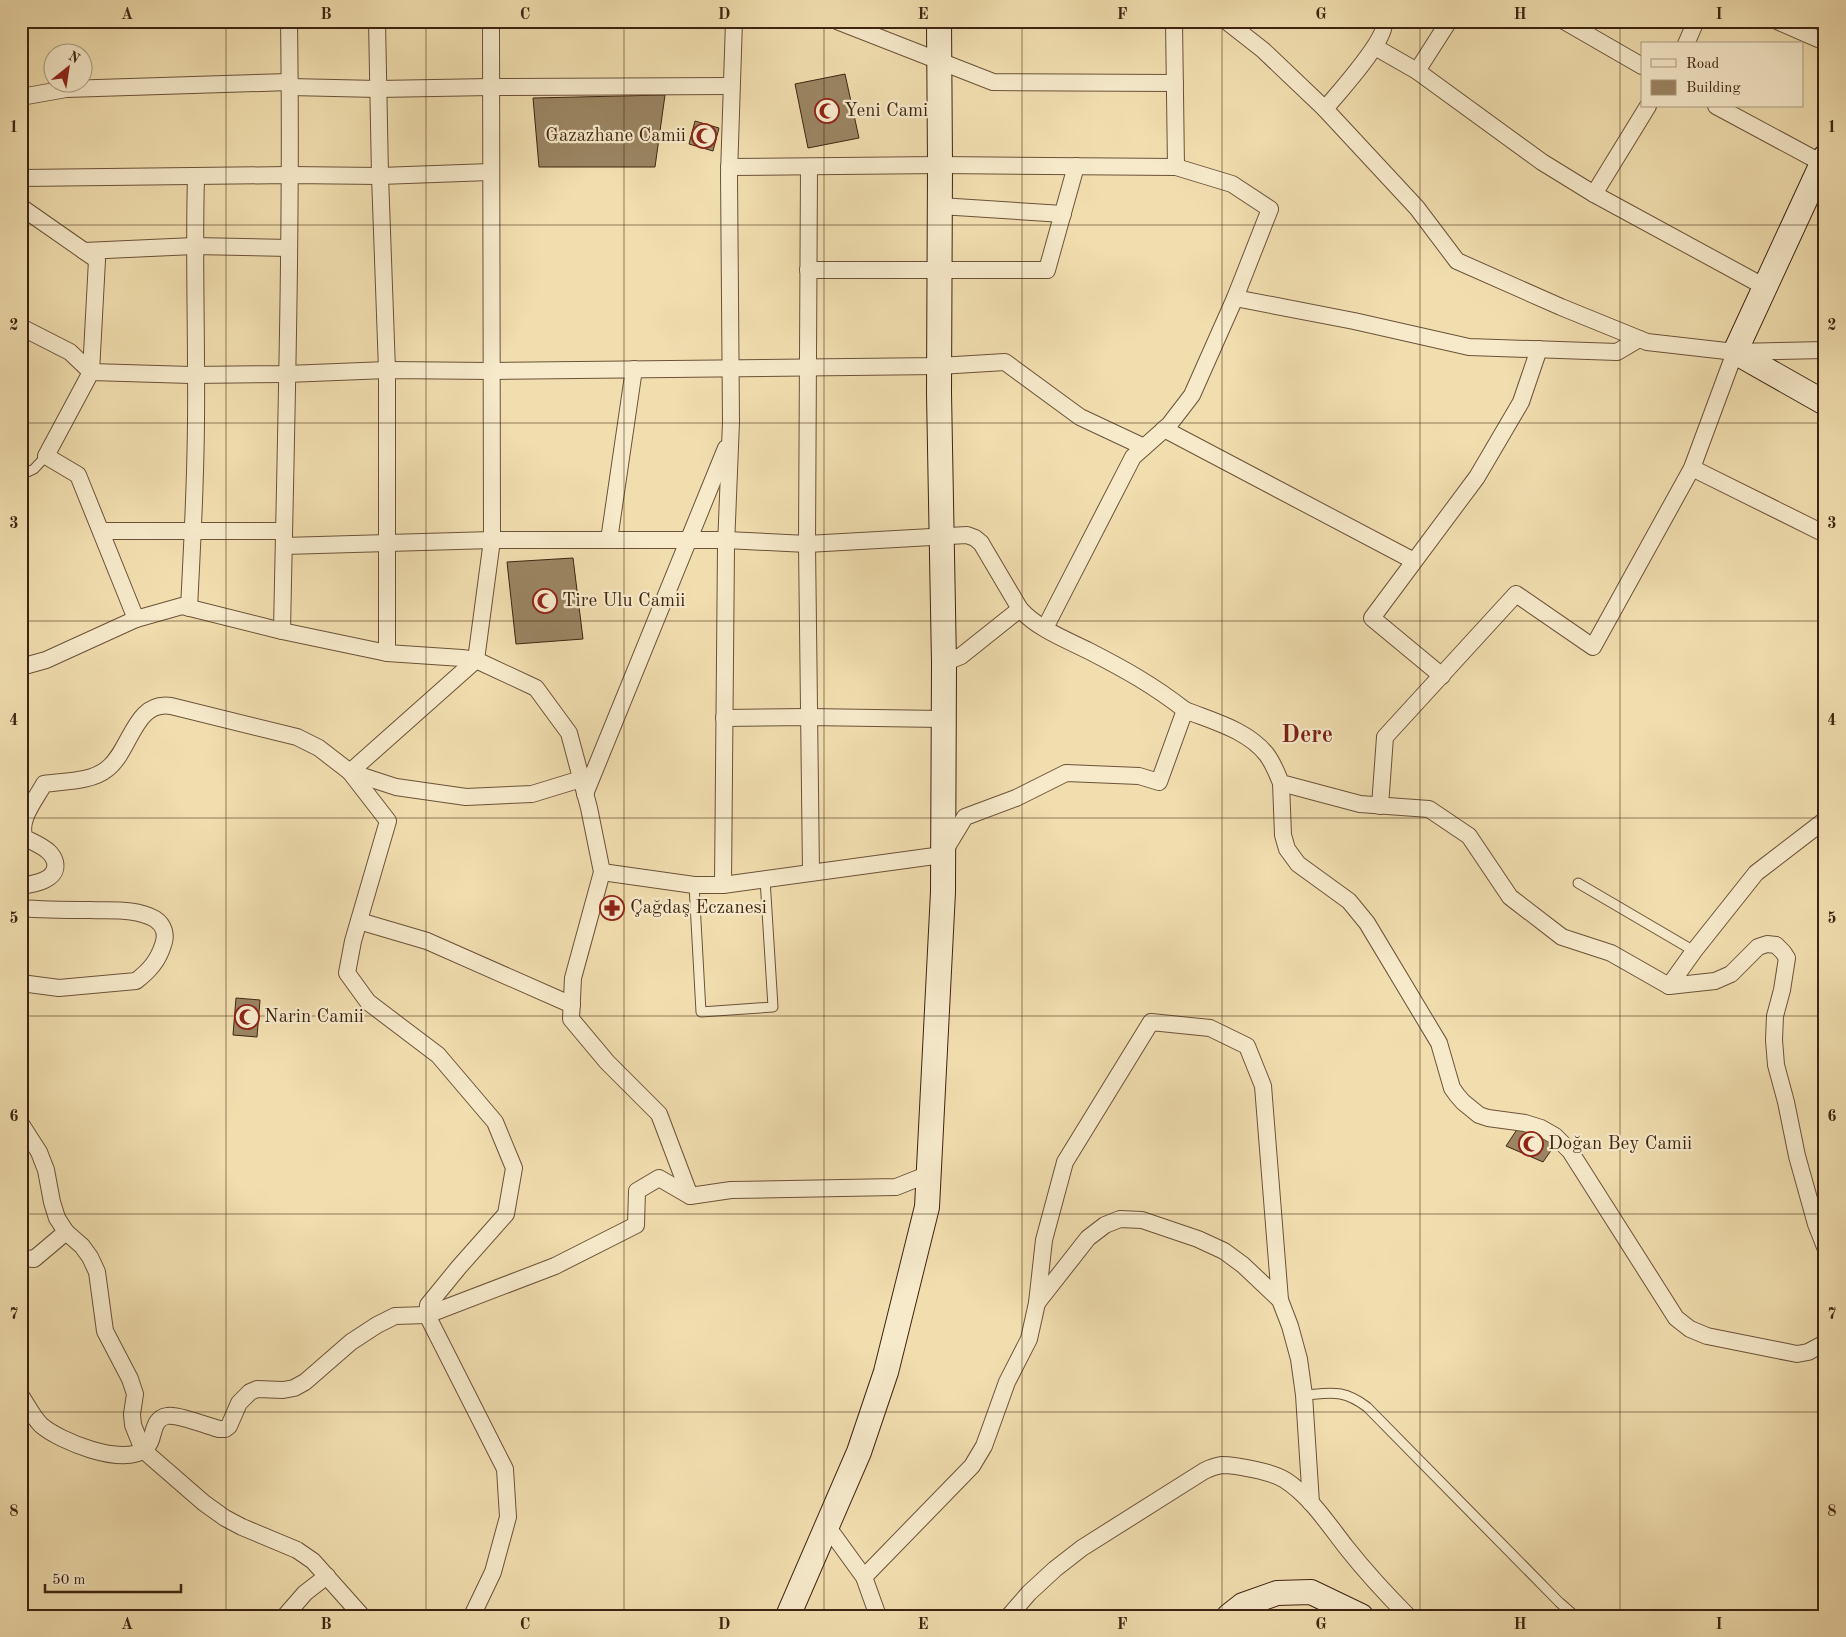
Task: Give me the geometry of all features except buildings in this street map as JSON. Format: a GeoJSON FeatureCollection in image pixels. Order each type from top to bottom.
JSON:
{"type":"FeatureCollection","features":[{"type":"Feature","properties":{"kind":"street"},"geometry":{"type":"LineString","coordinates":[[282,630],[287,374],[289,21]]}},
{"type":"Feature","properties":{"kind":"street"},"geometry":{"type":"LineString","coordinates":[[377,21],[387,370],[387,653]]}},
{"type":"Feature","properties":{"kind":"street"},"geometry":{"type":"LineString","coordinates":[[350,772],[476,660],[492,540],[491,21]]}},
{"type":"Feature","properties":{"kind":"street"},"geometry":{"type":"LineString","coordinates":[[723,885],[726,540],[731,437],[729,168],[734,21]]}},
{"type":"Feature","properties":{"kind":"street"},"geometry":{"type":"LineString","coordinates":[[837,21],[993,82],[1175,82]]}},
{"type":"Feature","properties":{"kind":"street"},"geometry":{"type":"LineString","coordinates":[[788,1616],[859,1452],[886,1372],[927,1207],[942,892],[942,719],[944,663],[939,366],[939,21]]}},
{"type":"Feature","properties":{"kind":"street"},"geometry":{"type":"LineString","coordinates":[[1174,21],[1176,167]]}},
{"type":"Feature","properties":{"kind":"street"},"geometry":{"type":"LineString","coordinates":[[1226,21],[1263,50],[1325,109],[1416,208],[1457,261],[1561,307],[1647,342],[1735,352],[1825,350]]}},
{"type":"Feature","properties":{"kind":"street"},"geometry":{"type":"LineString","coordinates":[[1325,109],[1375,47],[1386,27],[1384,21]]}},
{"type":"Feature","properties":{"kind":"street"},"geometry":{"type":"LineString","coordinates":[[1417,71],[1449,21]]}},
{"type":"Feature","properties":{"kind":"street"},"geometry":{"type":"LineString","coordinates":[[1564,21],[1586,27],[1641,65]]}},
{"type":"Feature","properties":{"kind":"street"},"geometry":{"type":"LineString","coordinates":[[1687,42],[1696,21]]}},
{"type":"Feature","properties":{"kind":"street"},"geometry":{"type":"LineString","coordinates":[[1777,21],[1825,42]]}},
{"type":"Feature","properties":{"kind":"street"},"geometry":{"type":"LineString","coordinates":[[1375,47],[1417,71],[1542,162],[1594,194],[1765,287]]}},
{"type":"Feature","properties":{"kind":"street"},"geometry":{"type":"LineString","coordinates":[[21,97],[66,89],[290,85],[378,89],[731,86]]}},
{"type":"Feature","properties":{"kind":"street"},"geometry":{"type":"LineString","coordinates":[[1594,194],[1647,108]]}},
{"type":"Feature","properties":{"kind":"street"},"geometry":{"type":"LineString","coordinates":[[1380,806],[1385,737],[1516,594],[1593,647],[1692,468],[1735,352],[1823,160],[1720,108]]}},
{"type":"Feature","properties":{"kind":"street"},"geometry":{"type":"LineString","coordinates":[[729,168],[940,165],[1176,167],[1232,184],[1270,209],[1235,298],[1192,395],[1164,429],[1133,457],[1044,628]]}},
{"type":"Feature","properties":{"kind":"street"},"geometry":{"type":"LineString","coordinates":[[808,270],[1047,270],[1076,166]]}},
{"type":"Feature","properties":{"kind":"street"},"geometry":{"type":"LineString","coordinates":[[809,167],[807,544],[808,717],[812,872]]}},
{"type":"Feature","properties":{"kind":"street"},"geometry":{"type":"LineString","coordinates":[[21,178],[289,175],[380,176],[490,172]]}},
{"type":"Feature","properties":{"kind":"street"},"geometry":{"type":"LineString","coordinates":[[189,608],[193,531],[196,375],[194,246],[196,177]]}},
{"type":"Feature","properties":{"kind":"street"},"geometry":{"type":"LineString","coordinates":[[940,206],[1062,214]]}},
{"type":"Feature","properties":{"kind":"street"},"geometry":{"type":"LineString","coordinates":[[21,207],[97,260],[91,372],[46,456],[78,475],[136,619]]}},
{"type":"Feature","properties":{"kind":"street"},"geometry":{"type":"LineString","coordinates":[[84,251],[194,246],[288,248]]}},
{"type":"Feature","properties":{"kind":"street"},"geometry":{"type":"LineString","coordinates":[[1235,298],[1354,321],[1469,347],[1617,352],[1639,339]]}},
{"type":"Feature","properties":{"kind":"street"},"geometry":{"type":"LineString","coordinates":[[21,327],[70,352],[91,372],[196,375],[387,370],[491,371],[939,366],[1005,362],[1080,417],[1144,447]]}},
{"type":"Feature","properties":{"kind":"street"},"geometry":{"type":"LineString","coordinates":[[1442,676],[1372,618],[1477,477],[1521,402],[1539,350]]}},
{"type":"Feature","properties":{"kind":"street"},"geometry":{"type":"LineString","coordinates":[[1735,352],[1825,403]]}},
{"type":"Feature","properties":{"kind":"street"},"geometry":{"type":"LineString","coordinates":[[609,540],[634,369]]}},
{"type":"Feature","properties":{"kind":"street"},"geometry":{"type":"LineString","coordinates":[[1164,429],[1414,561]]}},
{"type":"Feature","properties":{"kind":"street"},"geometry":{"type":"LineString","coordinates":[[583,786],[731,437]]}},
{"type":"Feature","properties":{"kind":"street"},"geometry":{"type":"LineString","coordinates":[[1692,468],[1825,534]]}},
{"type":"Feature","properties":{"kind":"street"},"geometry":{"type":"LineString","coordinates":[[100,531],[193,531],[387,543],[492,540],[726,540],[807,544],[967,535],[975,538],[981,543],[1026,616],[1044,628],[1150,684],[1184,710],[1239,732],[1252,740],[1269,757],[1281,782],[1282,836],[1287,849],[1298,864],[1349,902],[1367,923],[1439,1043],[1452,1088],[1462,1102],[1479,1115],[1488,1118],[1533,1125],[1555,1136],[1570,1151],[1676,1318],[1690,1329],[1707,1336],[1797,1354],[1808,1352],[1825,1343]]}},
{"type":"Feature","properties":{"kind":"street"},"geometry":{"type":"LineString","coordinates":[[21,667],[46,660],[136,619],[182,606],[387,653],[476,660],[536,688],[568,733],[583,786],[602,872],[573,978],[571,1019],[607,1062],[658,1114],[690,1196]]}},
{"type":"Feature","properties":{"kind":"street"},"geometry":{"type":"LineString","coordinates":[[944,663],[961,656],[1020,609]]}},
{"type":"Feature","properties":{"kind":"street"},"geometry":{"type":"LineString","coordinates":[[21,886],[33,884],[52,876],[54,872],[53,856],[45,849],[25,838],[22,830],[24,822],[44,784],[87,778],[107,770],[120,755],[142,716],[154,707],[171,706],[298,737],[319,748],[350,772],[388,821],[353,941],[347,973],[368,1002],[438,1055],[495,1122],[514,1168],[506,1214],[428,1305],[427,1315],[505,1469],[508,1517],[493,1572],[472,1616]]}},
{"type":"Feature","properties":{"kind":"street"},"geometry":{"type":"LineString","coordinates":[[942,855],[965,817],[1016,798],[1066,773],[1139,776],[1159,782],[1184,710]]}},
{"type":"Feature","properties":{"kind":"street"},"geometry":{"type":"LineString","coordinates":[[724,718],[942,719]]}},
{"type":"Feature","properties":{"kind":"street"},"geometry":{"type":"LineString","coordinates":[[350,772],[396,787],[466,797],[532,794],[583,786]]}},
{"type":"Feature","properties":{"kind":"street"},"geometry":{"type":"LineString","coordinates":[[1281,782],[1360,804],[1429,809],[1469,836],[1510,897],[1562,937],[1611,953],[1669,986],[1715,981],[1731,974],[1758,947],[1766,944],[1776,945],[1787,958],[1782,990],[1775,1016],[1776,1065],[1797,1156],[1816,1224],[1825,1247]]}},
{"type":"Feature","properties":{"kind":"street"},"geometry":{"type":"LineString","coordinates":[[1669,986],[1694,951],[1756,874],[1823,823]]}},
{"type":"Feature","properties":{"kind":"street"},"geometry":{"type":"LineString","coordinates":[[602,872],[694,885],[723,885],[942,855]]}},
{"type":"Feature","properties":{"kind":"street"},"geometry":{"type":"LineString","coordinates":[[21,908],[128,911],[155,919],[162,925],[165,932],[165,942],[160,955],[150,969],[136,981],[59,988],[21,983]]}},
{"type":"Feature","properties":{"kind":"street"},"geometry":{"type":"LineString","coordinates":[[359,921],[427,941],[572,1005]]}},
{"type":"Feature","properties":{"kind":"street"},"geometry":{"type":"LineString","coordinates":[[864,1577],[972,1466],[984,1446],[1007,1382],[1029,1339],[1037,1303],[1044,1240],[1065,1162],[1151,1022],[1210,1028],[1247,1046],[1263,1086],[1280,1300],[1290,1326],[1299,1359],[1304,1395],[1311,1503]]}},
{"type":"Feature","properties":{"kind":"street"},"geometry":{"type":"LineString","coordinates":[[21,1124],[40,1152],[57,1218],[66,1232],[82,1246],[97,1272],[105,1331],[130,1379],[135,1394],[132,1414],[133,1425],[143,1450],[204,1503],[225,1518],[297,1550],[313,1561],[362,1616]]}},
{"type":"Feature","properties":{"kind":"street"},"geometry":{"type":"LineString","coordinates":[[21,1396],[42,1426],[63,1438],[104,1454],[125,1455],[143,1450],[148,1445],[154,1427],[162,1418],[173,1415],[219,1429],[225,1429],[233,1420],[240,1403],[250,1392],[294,1388],[305,1382],[351,1342],[394,1316],[427,1315],[555,1266],[636,1225],[637,1191],[659,1178],[690,1196],[730,1190],[896,1186],[929,1174]]}},
{"type":"Feature","properties":{"kind":"street"},"geometry":{"type":"LineString","coordinates":[[1037,1303],[1088,1238],[1105,1225],[1120,1219],[1142,1220],[1198,1239],[1224,1251],[1280,1300]]}},
{"type":"Feature","properties":{"kind":"street"},"geometry":{"type":"LineString","coordinates":[[21,1258],[34,1259],[66,1232]]}},
{"type":"Feature","properties":{"kind":"street"},"geometry":{"type":"LineString","coordinates":[[1008,1616],[1029,1592],[1082,1548],[1204,1470],[1224,1465],[1269,1473],[1290,1483],[1311,1503],[1360,1564],[1408,1616]]}},
{"type":"Feature","properties":{"kind":"street"},"geometry":{"type":"LineString","coordinates":[[827,1526],[864,1577],[878,1616]]}},
{"type":"Feature","properties":{"kind":"street"},"geometry":{"type":"LineString","coordinates":[[286,1616],[305,1594],[327,1576]]}},
{"type":"Feature","properties":{"kind":"street"},"geometry":{"type":"LineString","coordinates":[[1229,1616],[1243,1605],[1277,1593],[1311,1592],[1362,1616]]}},
{"type":"Feature","properties":{"kind":"lane"},"geometry":{"type":"LineString","coordinates":[[21,475],[34,469],[46,456]]}},
{"type":"Feature","properties":{"kind":"lane"},"geometry":{"type":"LineString","coordinates":[[694,885],[701,1012],[773,1007],[765,879]]}},
{"type":"Feature","properties":{"kind":"lane"},"geometry":{"type":"LineString","coordinates":[[1578,883],[1694,951]]}},
{"type":"Feature","properties":{"kind":"lane"},"geometry":{"type":"LineString","coordinates":[[1304,1395],[1338,1392],[1353,1398],[1367,1407],[1575,1616]]}},
{"type":"Feature","properties":{"kind":"place","name":"Yeni Cami"},"geometry":{"type":"Point","coordinates":[827,111]}},
{"type":"Feature","properties":{"kind":"place","name":"Gazazhane Camii"},"geometry":{"type":"Point","coordinates":[704,136]}},
{"type":"Feature","properties":{"kind":"place","name":"Tire Ulu Camii"},"geometry":{"type":"Point","coordinates":[545,601]}},
{"type":"Feature","properties":{"kind":"place","name":"Çağdaş Eczanesi"},"geometry":{"type":"Point","coordinates":[612,908]}},
{"type":"Feature","properties":{"kind":"place","name":"Narin Camii"},"geometry":{"type":"Point","coordinates":[247,1017]}},
{"type":"Feature","properties":{"kind":"place","name":"Doğan Bey Camii"},"geometry":{"type":"Point","coordinates":[1531,1144]}},
{"type":"Feature","properties":{"kind":"district","name":"Dere"},"geometry":{"type":"Point","coordinates":[1307,736]}}]}
